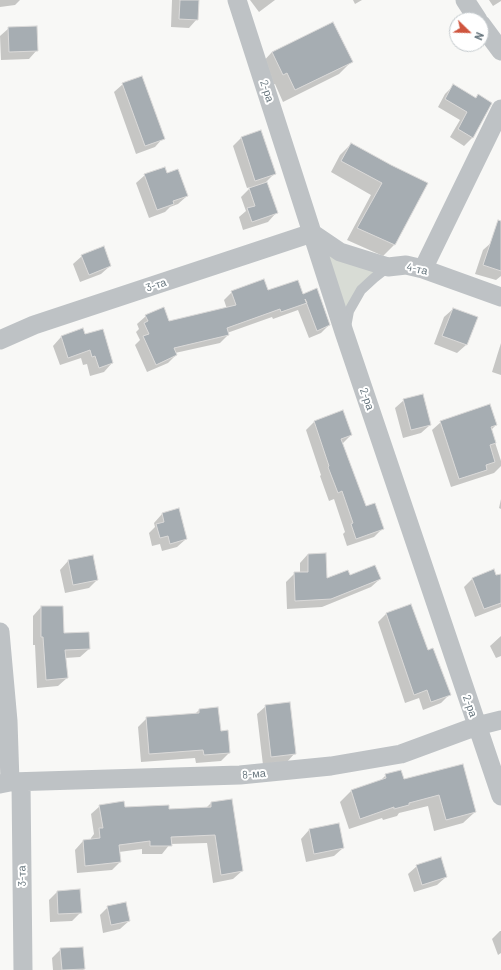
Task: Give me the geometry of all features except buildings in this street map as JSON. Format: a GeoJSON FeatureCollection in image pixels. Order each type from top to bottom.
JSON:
{"type":"FeatureCollection","features":[{"type":"Feature","properties":{"kind":"street","name":"2-ра"},"geometry":{"type":"LineString","coordinates":[[238,0],[344,332],[501,796]]}},
{"type":"Feature","properties":{"kind":"street"},"geometry":{"type":"LineString","coordinates":[[465,0],[473,12]]}},
{"type":"Feature","properties":{"kind":"street"},"geometry":{"type":"LineString","coordinates":[[489,34],[501,50]]}},
{"type":"Feature","properties":{"kind":"street"},"geometry":{"type":"LineString","coordinates":[[423,269],[501,109]]}},
{"type":"Feature","properties":{"kind":"street","name":"4-та"},"geometry":{"type":"LineString","coordinates":[[312,233],[340,252],[388,267],[406,265],[423,269],[501,297]]}},
{"type":"Feature","properties":{"kind":"street","name":"3-та"},"geometry":{"type":"LineString","coordinates":[[0,340],[34,325],[312,233]]}},
{"type":"Feature","properties":{"kind":"street","name":"3-та"},"geometry":{"type":"LineString","coordinates":[[0,632],[8,721],[10,783],[23,970]]}},
{"type":"Feature","properties":{"kind":"street","name":"8-ма"},"geometry":{"type":"LineString","coordinates":[[10,783],[240,776],[331,766],[401,754],[477,726],[501,720]]}},
{"type":"Feature","properties":{"kind":"lane"},"geometry":{"type":"LineString","coordinates":[[344,332],[350,311],[361,290],[388,267]]}},
{"type":"Feature","properties":{"kind":"shaded area"},"geometry":{"type":"Polygon","coordinates":[[[312,233],[388,267],[361,290],[344,332],[312,233]]]}}]}
